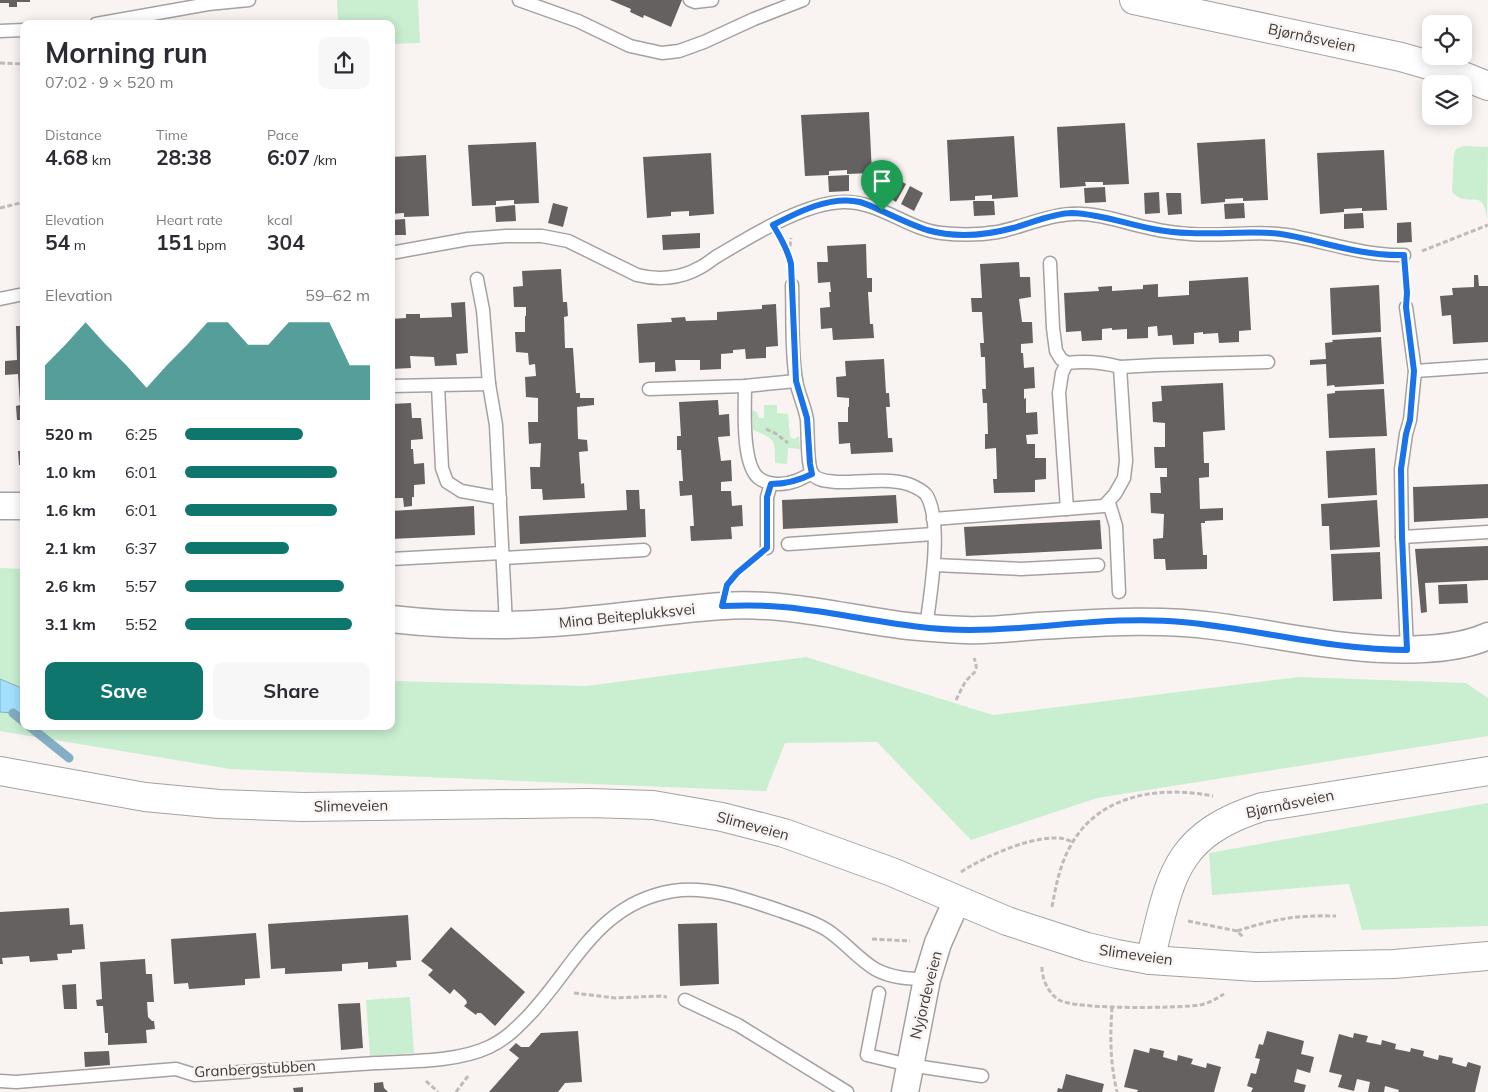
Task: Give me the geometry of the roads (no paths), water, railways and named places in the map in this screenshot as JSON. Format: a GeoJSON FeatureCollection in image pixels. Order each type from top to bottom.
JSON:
{"type":"FeatureCollection","features":[{"type":"Feature","properties":{"kind":"street","name":"Bjørnåsveien"},"geometry":{"type":"LineString","coordinates":[[1145,1],[1401,57],[1453,72],[1488,86]]}},
{"type":"Feature","properties":{"kind":"street"},"geometry":{"type":"LineString","coordinates":[[0,506],[20,506]]}},
{"type":"Feature","properties":{"kind":"street","name":"Mina Beiteplukksvei"},"geometry":{"type":"LineString","coordinates":[[395,619],[442,624],[506,625],[574,621],[722,606],[752,605],[801,609],[926,628],[970,630],[1123,621],[1179,622],[1237,628],[1337,646],[1380,650],[1447,647],[1488,636]]}},
{"type":"Feature","properties":{"kind":"street","name":"Slimeveien"},"geometry":{"type":"LineString","coordinates":[[0,771],[146,797],[219,804],[303,807],[589,803],[654,805],[722,816],[784,833],[856,858],[1007,921],[1087,947],[1150,960],[1256,967],[1385,964],[1488,956]]}},
{"type":"Feature","properties":{"kind":"street","name":"Bjørnåsveien"},"geometry":{"type":"LineString","coordinates":[[1150,960],[1167,893],[1179,864],[1197,841],[1227,820],[1262,807],[1488,771]]}},
{"type":"Feature","properties":{"kind":"street","name":"Nyjordeveien"},"geometry":{"type":"LineString","coordinates":[[905,1092],[927,979],[952,898]]}},
{"type":"Feature","properties":{"kind":"lane"},"geometry":{"type":"LineString","coordinates":[[118,20],[208,4],[249,0]]}},
{"type":"Feature","properties":{"kind":"lane"},"geometry":{"type":"LineString","coordinates":[[520,0],[578,21],[630,46],[662,53],[679,51],[704,42],[754,19],[803,0]]}},
{"type":"Feature","properties":{"kind":"lane"},"geometry":{"type":"LineString","coordinates":[[690,0],[695,2],[712,0]]}},
{"type":"Feature","properties":{"kind":"lane"},"geometry":{"type":"LineString","coordinates":[[0,31],[20,30]]}},
{"type":"Feature","properties":{"kind":"lane"},"geometry":{"type":"LineString","coordinates":[[395,252],[468,239],[506,236],[549,236],[568,241],[637,275],[649,278],[675,277],[699,268],[798,212],[822,204],[859,202],[910,224],[940,233],[984,234],[997,232],[1069,213],[1118,220],[1173,232],[1192,234],[1271,233],[1297,236],[1367,253],[1404,255]]}},
{"type":"Feature","properties":{"kind":"lane"},"geometry":{"type":"LineString","coordinates":[[1050,263],[1056,350],[1061,360],[1067,363],[1106,363],[1120,367],[1157,364],[1268,362]]}},
{"type":"Feature","properties":{"kind":"lane"},"geometry":{"type":"LineString","coordinates":[[477,279],[483,310],[489,384],[496,425],[506,625]]}},
{"type":"Feature","properties":{"kind":"lane"},"geometry":{"type":"LineString","coordinates":[[792,285],[796,381],[807,418],[812,474],[829,481],[895,482],[914,486],[926,494],[931,506],[934,534],[934,565],[926,628]]}},
{"type":"Feature","properties":{"kind":"lane"},"geometry":{"type":"LineString","coordinates":[[0,299],[20,295]]}},
{"type":"Feature","properties":{"kind":"lane"},"geometry":{"type":"LineString","coordinates":[[1406,307],[1414,371],[1410,420],[1401,469],[1407,650]]}},
{"type":"Feature","properties":{"kind":"lane"},"geometry":{"type":"LineString","coordinates":[[1067,363],[1062,373],[1059,393],[1068,509]]}},
{"type":"Feature","properties":{"kind":"lane"},"geometry":{"type":"LineString","coordinates":[[1414,371],[1488,366]]}},
{"type":"Feature","properties":{"kind":"lane"},"geometry":{"type":"LineString","coordinates":[[933,519],[1104,506],[1109,503],[1124,478],[1126,461],[1120,367]]}},
{"type":"Feature","properties":{"kind":"lane"},"geometry":{"type":"LineString","coordinates":[[650,389],[745,386],[796,381]]}},
{"type":"Feature","properties":{"kind":"lane"},"geometry":{"type":"LineString","coordinates":[[395,386],[489,384]]}},
{"type":"Feature","properties":{"kind":"lane"},"geometry":{"type":"LineString","coordinates":[[438,386],[442,468],[447,482],[461,491],[500,498]]}},
{"type":"Feature","properties":{"kind":"lane"},"geometry":{"type":"LineString","coordinates":[[745,386],[749,462],[753,472],[760,479],[771,484],[785,484],[812,474]]}},
{"type":"Feature","properties":{"kind":"lane"},"geometry":{"type":"LineString","coordinates":[[767,548],[767,497],[771,484]]}},
{"type":"Feature","properties":{"kind":"lane"},"geometry":{"type":"LineString","coordinates":[[1109,503],[1116,526],[1119,592]]}},
{"type":"Feature","properties":{"kind":"lane"},"geometry":{"type":"LineString","coordinates":[[1402,537],[1488,532]]}},
{"type":"Feature","properties":{"kind":"lane"},"geometry":{"type":"LineString","coordinates":[[788,544],[934,534]]}},
{"type":"Feature","properties":{"kind":"lane"},"geometry":{"type":"LineString","coordinates":[[395,559],[644,550]]}},
{"type":"Feature","properties":{"kind":"lane"},"geometry":{"type":"LineString","coordinates":[[934,565],[1021,569],[1098,565]]}},
{"type":"Feature","properties":{"kind":"lane","name":"Granbergstubben"},"geometry":{"type":"LineString","coordinates":[[0,1081],[16,1082],[176,1069],[195,1075],[412,1061],[462,1055],[480,1050],[496,1043],[514,1031],[550,990],[585,944],[610,919],[630,906],[650,897],[674,891],[702,891],[744,899],[820,926],[847,945],[873,968],[885,974],[895,977],[927,979]]}},
{"type":"Feature","properties":{"kind":"lane"},"geometry":{"type":"LineString","coordinates":[[879,992],[867,1055],[909,1065],[982,1076]]}},
{"type":"Feature","properties":{"kind":"lane"},"geometry":{"type":"LineString","coordinates":[[685,1000],[738,1025],[847,1092]]}},
{"type":"Feature","properties":{"kind":"water"},"geometry":{"type":"Polygon","coordinates":[[[0,679],[20,687],[20,712],[0,712],[0,679]]]}},
{"type":"Feature","properties":{"kind":"waterway"},"geometry":{"type":"LineString","coordinates":[[13,713],[20,719]]}},
{"type":"Feature","properties":{"kind":"waterway"},"geometry":{"type":"LineString","coordinates":[[34,730],[69,758]]}}]}
